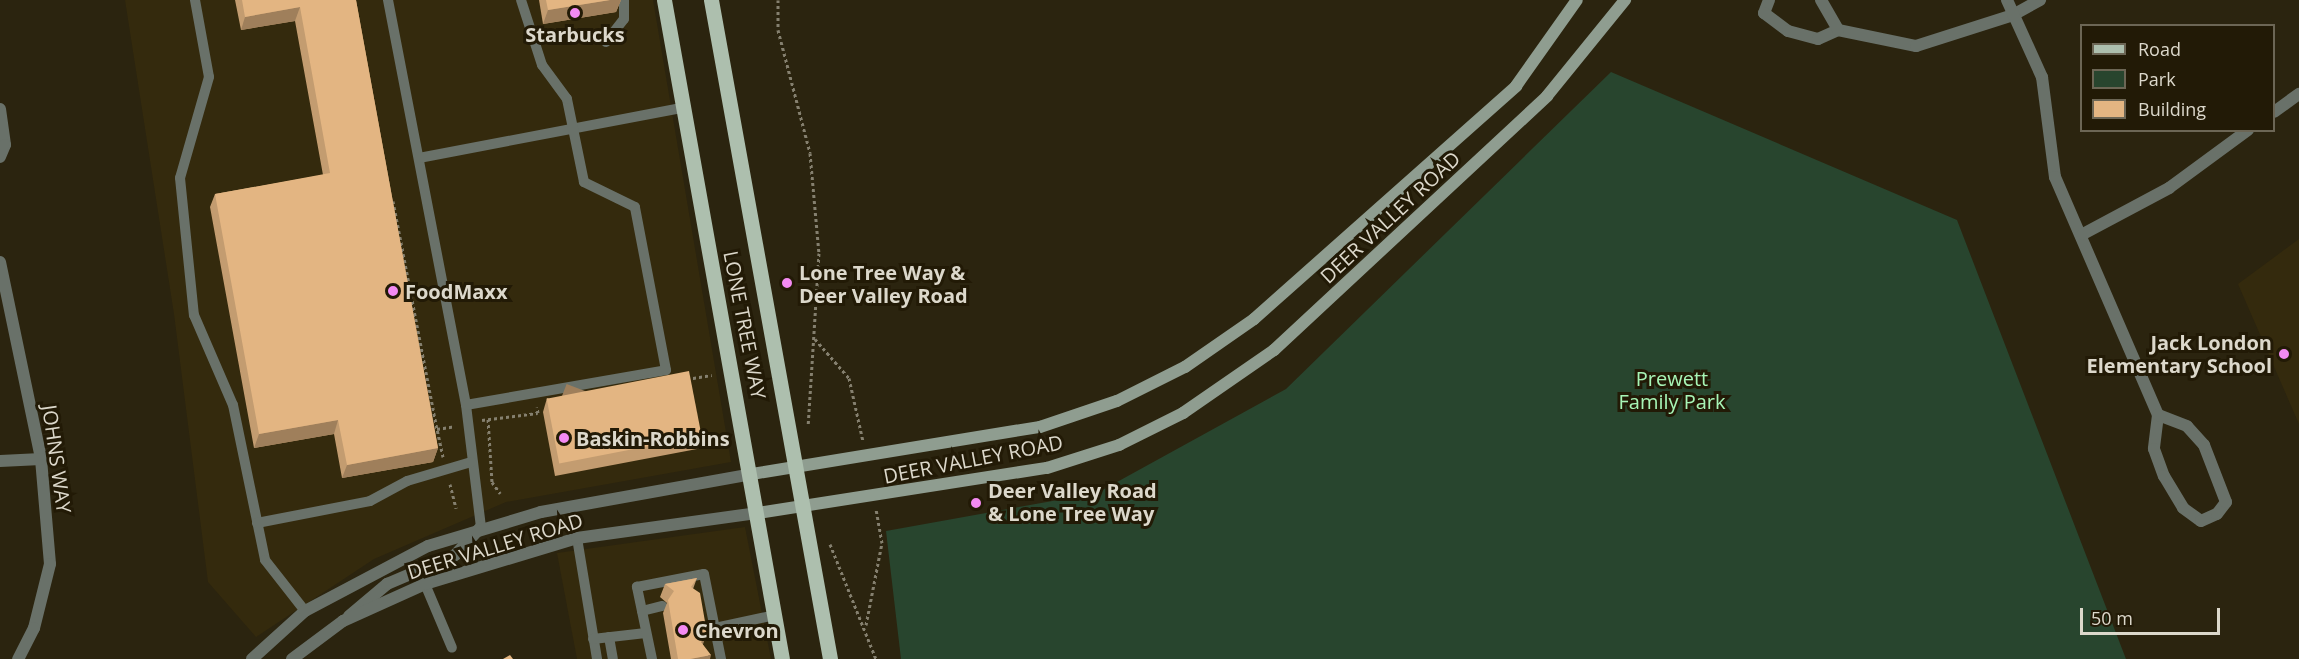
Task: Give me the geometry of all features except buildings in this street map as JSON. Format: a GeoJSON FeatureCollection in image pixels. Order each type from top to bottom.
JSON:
{"type":"FeatureCollection","features":[{"type":"Feature","properties":{"kind":"main road","name":"LONE TREE WAY"},"geometry":{"type":"LineString","coordinates":[[664,0],[681,108],[752,474],[782,659]]}},
{"type":"Feature","properties":{"kind":"main road","name":"LONE TREE WAY"},"geometry":{"type":"LineString","coordinates":[[711,0],[830,659]]}},
{"type":"Feature","properties":{"kind":"main road","name":"DEER VALLEY ROAD"},"geometry":{"type":"LineString","coordinates":[[752,474],[866,458],[1040,427],[1117,400],[1185,366],[1254,319],[1516,86],[1577,0]]}},
{"type":"Feature","properties":{"kind":"main road","name":"DEER VALLEY ROAD"},"geometry":{"type":"LineString","coordinates":[[758,513],[874,498],[1047,468],[1119,445],[1209,396],[1274,350],[1547,96],[1625,0]]}},
{"type":"Feature","properties":{"kind":"street"},"geometry":{"type":"LineString","coordinates":[[1769,0],[1764,13],[1788,31],[1818,39],[1838,30],[1916,46],[2013,15],[2040,0]]}},
{"type":"Feature","properties":{"kind":"street"},"geometry":{"type":"LineString","coordinates":[[1821,0],[1838,30]]}},
{"type":"Feature","properties":{"kind":"street"},"geometry":{"type":"LineString","coordinates":[[2007,0],[2042,77],[2055,177],[2083,234],[2158,415],[2154,449],[2163,476],[2183,508],[2201,520],[2217,514],[2226,502],[2204,446],[2187,426],[2158,415]]}},
{"type":"Feature","properties":{"kind":"street"},"geometry":{"type":"LineString","coordinates":[[2275,111],[2299,94]]}},
{"type":"Feature","properties":{"kind":"street"},"geometry":{"type":"LineString","coordinates":[[0,109],[5,145],[0,157]]}},
{"type":"Feature","properties":{"kind":"street"},"geometry":{"type":"LineString","coordinates":[[2083,234],[2169,188],[2245,132]]}},
{"type":"Feature","properties":{"kind":"street","name":"JOHNS WAY"},"geometry":{"type":"LineString","coordinates":[[0,262],[41,459],[50,564],[34,628],[18,659]]}},
{"type":"Feature","properties":{"kind":"street"},"geometry":{"type":"LineString","coordinates":[[0,461],[41,459]]}},
{"type":"Feature","properties":{"kind":"street","name":"DEER VALLEY ROAD"},"geometry":{"type":"LineString","coordinates":[[252,659],[305,611],[428,546],[481,527],[752,474]]}},
{"type":"Feature","properties":{"kind":"street","name":"DEER VALLEY ROAD"},"geometry":{"type":"LineString","coordinates":[[292,659],[343,621],[425,584],[577,538],[758,513]]}},
{"type":"Feature","properties":{"kind":"street"},"geometry":{"type":"LineString","coordinates":[[343,621],[387,584],[455,555],[481,527]]}},
{"type":"Feature","properties":{"kind":"lane"},"geometry":{"type":"LineString","coordinates":[[195,0],[209,77],[180,178],[194,315],[233,405],[265,560],[305,611]]}},
{"type":"Feature","properties":{"kind":"lane"},"geometry":{"type":"LineString","coordinates":[[388,0],[466,405],[471,462],[481,527]]}},
{"type":"Feature","properties":{"kind":"lane"},"geometry":{"type":"LineString","coordinates":[[466,405],[666,370],[636,207],[584,182],[567,99],[542,65],[521,0]]}},
{"type":"Feature","properties":{"kind":"lane"},"geometry":{"type":"LineString","coordinates":[[606,42],[624,19],[624,0]]}},
{"type":"Feature","properties":{"kind":"lane"},"geometry":{"type":"LineString","coordinates":[[419,158],[573,131],[681,108]]}},
{"type":"Feature","properties":{"kind":"lane"},"geometry":{"type":"LineString","coordinates":[[257,523],[370,501],[446,469],[471,462]]}},
{"type":"Feature","properties":{"kind":"lane"},"geometry":{"type":"LineString","coordinates":[[577,538],[597,659]]}},
{"type":"Feature","properties":{"kind":"lane"},"geometry":{"type":"LineString","coordinates":[[651,659],[637,587],[704,574],[720,655],[704,654]]}},
{"type":"Feature","properties":{"kind":"lane"},"geometry":{"type":"LineString","coordinates":[[425,584],[452,648]]}},
{"type":"Feature","properties":{"kind":"lane"},"geometry":{"type":"LineString","coordinates":[[693,599],[708,597]]}},
{"type":"Feature","properties":{"kind":"lane"},"geometry":{"type":"LineString","coordinates":[[642,611],[662,606]]}},
{"type":"Feature","properties":{"kind":"lane"},"geometry":{"type":"LineString","coordinates":[[715,628],[775,615]]}},
{"type":"Feature","properties":{"kind":"lane"},"geometry":{"type":"LineString","coordinates":[[593,639],[646,633]]}},
{"type":"Feature","properties":{"kind":"lane"},"geometry":{"type":"LineString","coordinates":[[609,637],[613,659]]}},
{"type":"Feature","properties":{"kind":"path"},"geometry":{"type":"LineString","coordinates":[[778,0],[778,30],[810,153],[819,253],[815,339],[805,401],[808,426]]}},
{"type":"Feature","properties":{"kind":"path"},"geometry":{"type":"LineString","coordinates":[[392,197],[437,429],[456,508]]}},
{"type":"Feature","properties":{"kind":"path"},"geometry":{"type":"LineString","coordinates":[[815,339],[849,378],[866,458]]}},
{"type":"Feature","properties":{"kind":"path"},"geometry":{"type":"LineString","coordinates":[[678,381],[712,375]]}},
{"type":"Feature","properties":{"kind":"path"},"geometry":{"type":"LineString","coordinates":[[437,429],[488,419],[538,413],[537,406],[549,404]]}},
{"type":"Feature","properties":{"kind":"path"},"geometry":{"type":"LineString","coordinates":[[488,419],[492,482],[500,493]]}},
{"type":"Feature","properties":{"kind":"path"},"geometry":{"type":"LineString","coordinates":[[866,625],[882,543],[874,498]]}},
{"type":"Feature","properties":{"kind":"path"},"geometry":{"type":"LineString","coordinates":[[830,544],[866,625],[876,659]]}},
{"type":"Feature","properties":{"kind":"shaded area"},"geometry":{"type":"Polygon","coordinates":[[[125,0],[653,0],[731,462],[506,502],[374,559],[256,637],[208,582],[174,314],[125,0]]]}},
{"type":"Feature","properties":{"kind":"shaded area","name":"Jack London Elementary School"},"geometry":{"type":"Polygon","coordinates":[[[2299,239],[2299,424],[2238,284],[2299,239]]]}},
{"type":"Feature","properties":{"kind":"shaded area"},"geometry":{"type":"Polygon","coordinates":[[[745,527],[771,659],[577,659],[557,553],[745,527]]]}},
{"type":"Feature","properties":{"kind":"green space","name":"Prewett Family Park"},"geometry":{"type":"Polygon","coordinates":[[[1611,72],[1957,220],[2126,659],[901,659],[886,531],[1097,493],[1286,389],[1611,72]]]}},
{"type":"Feature","properties":{"kind":"place","name":"Starbucks"},"geometry":{"type":"Point","coordinates":[575,13]}},
{"type":"Feature","properties":{"kind":"place","name":"Lone Tree Way & Deer Valley Road"},"geometry":{"type":"Point","coordinates":[787,283]}},
{"type":"Feature","properties":{"kind":"place","name":"FoodMaxx"},"geometry":{"type":"Point","coordinates":[393,291]}},
{"type":"Feature","properties":{"kind":"place","name":"Jack London Elementary School"},"geometry":{"type":"Point","coordinates":[2284,354]}},
{"type":"Feature","properties":{"kind":"place","name":"Baskin-Robbins"},"geometry":{"type":"Point","coordinates":[564,438]}},
{"type":"Feature","properties":{"kind":"place","name":"Deer Valley Road & Lone Tree Way"},"geometry":{"type":"Point","coordinates":[976,503]}},
{"type":"Feature","properties":{"kind":"place","name":"Chevron"},"geometry":{"type":"Point","coordinates":[683,630]}}]}
